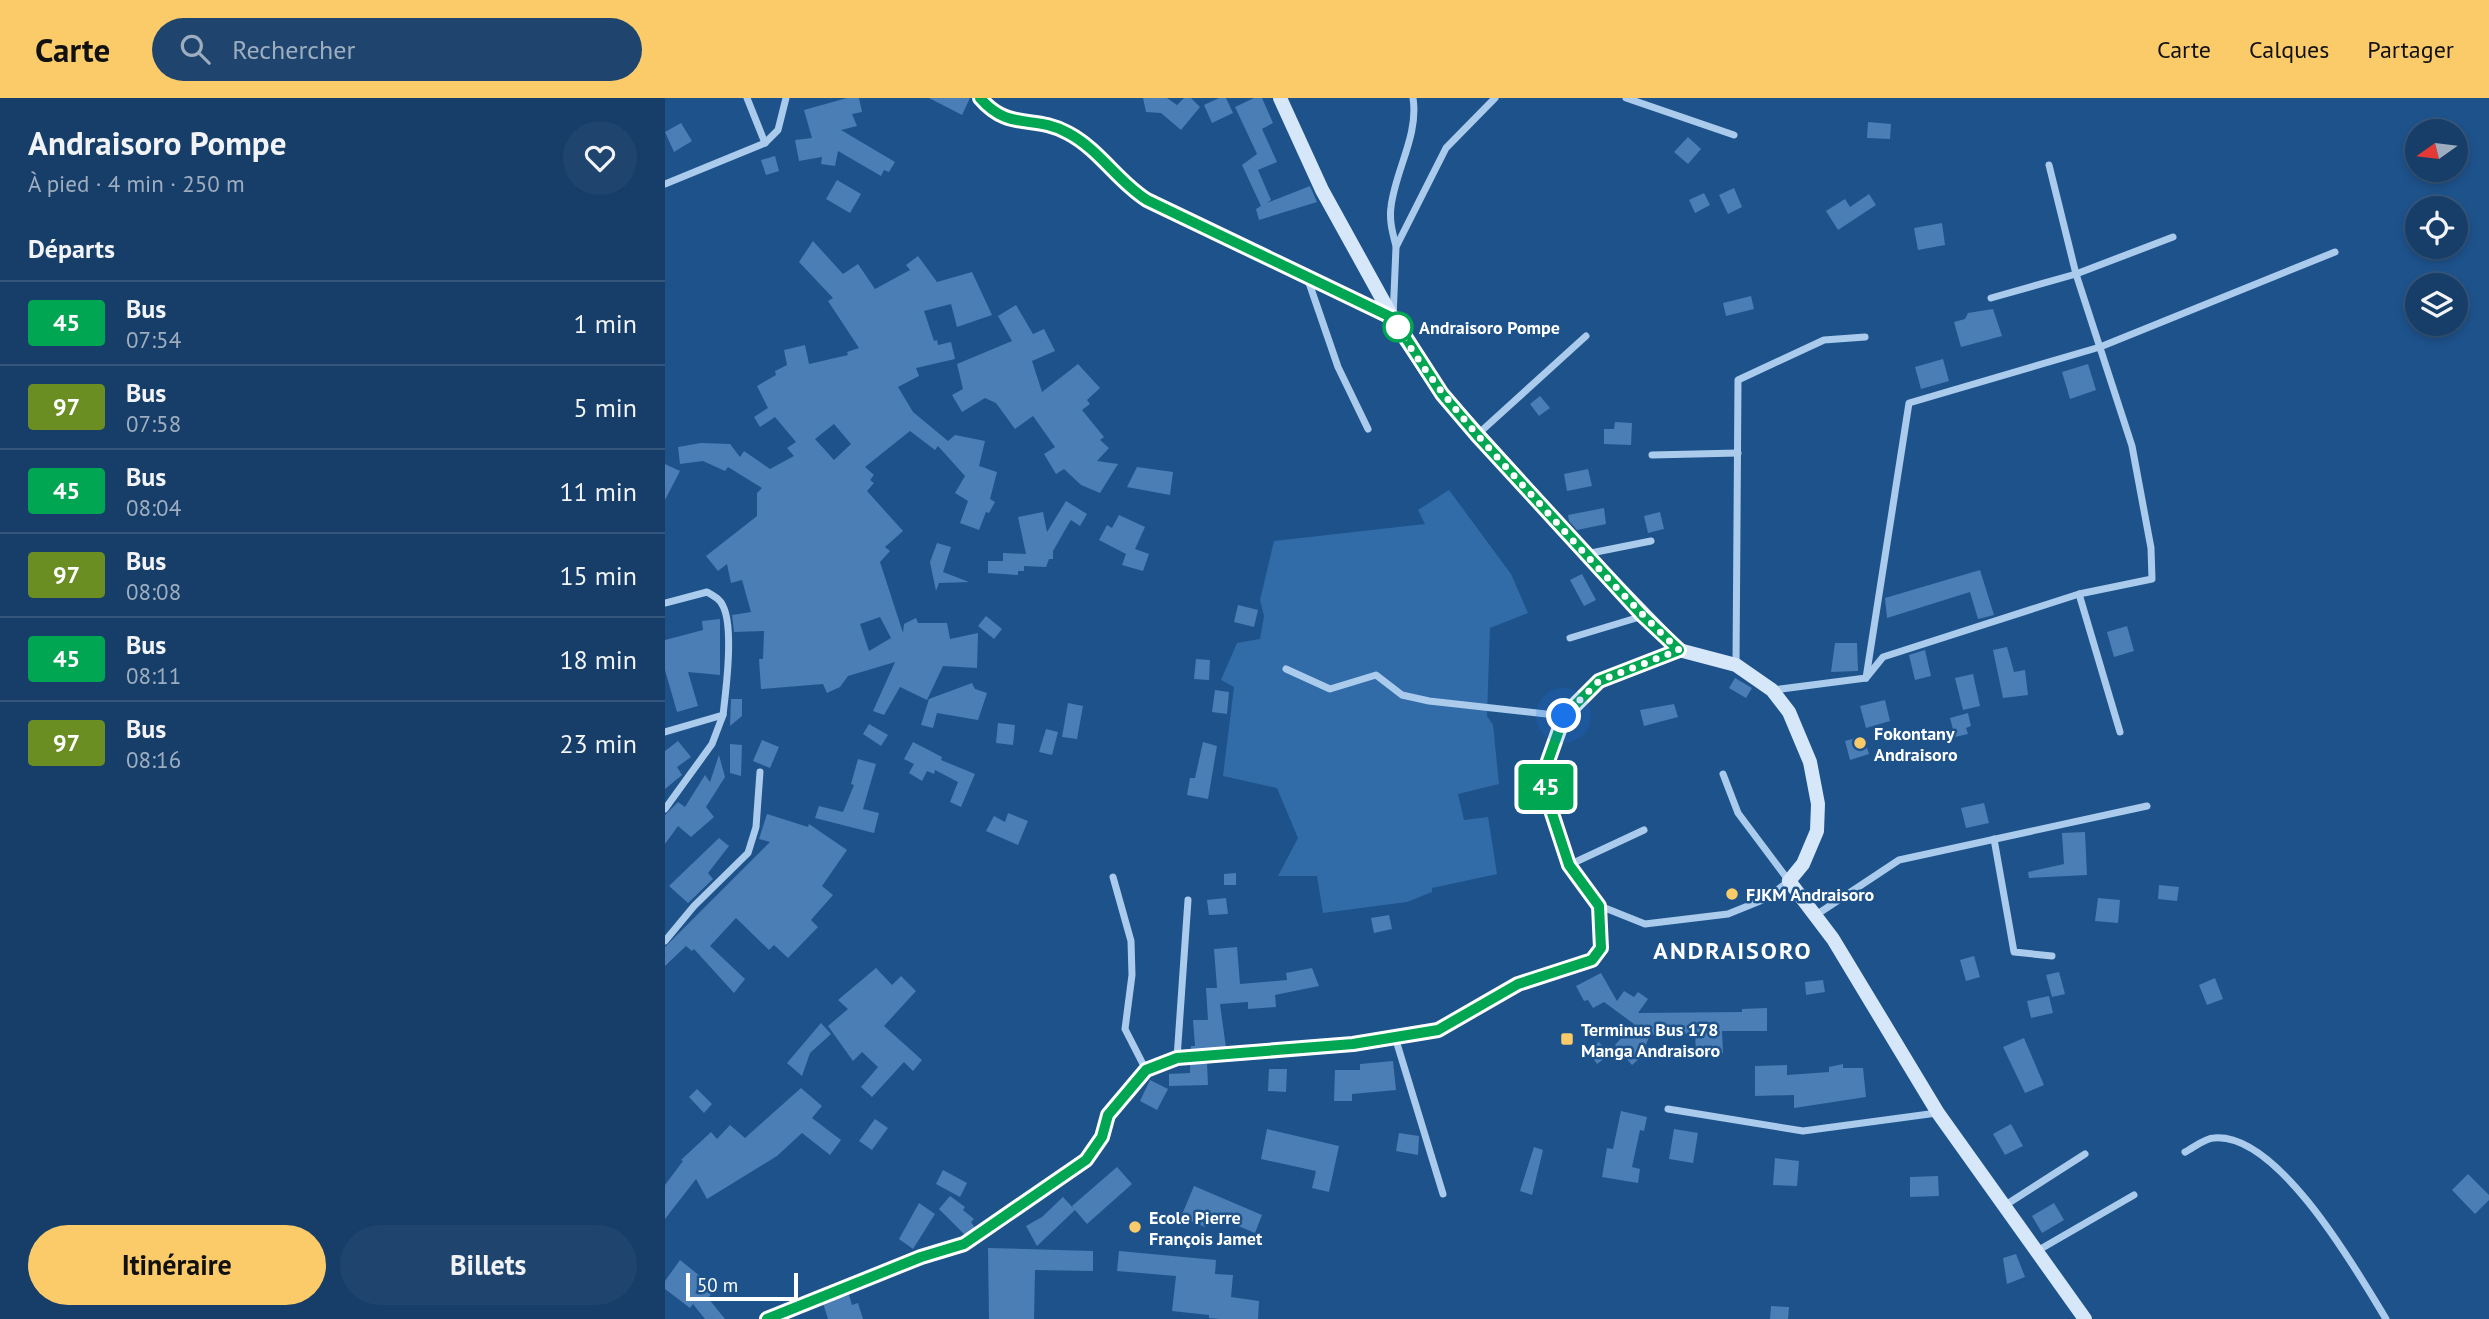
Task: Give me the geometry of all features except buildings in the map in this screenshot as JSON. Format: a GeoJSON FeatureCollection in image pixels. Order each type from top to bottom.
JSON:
{"type":"FeatureCollection","features":[{"type":"Feature","properties":{"kind":"street"},"geometry":{"type":"LineString","coordinates":[[747,98],[765,143]]}},
{"type":"Feature","properties":{"kind":"street"},"geometry":{"type":"LineString","coordinates":[[665,184],[765,143],[778,130],[786,98]]}},
{"type":"Feature","properties":{"kind":"street"},"geometry":{"type":"LineString","coordinates":[[980,98],[1007,120],[1042,123],[1065,131],[1092,147],[1128,188],[1147,200],[1393,318]]}},
{"type":"Feature","properties":{"kind":"street"},"geometry":{"type":"LineString","coordinates":[[1280,98],[1322,190],[1393,318],[1442,394],[1643,616],[1679,650],[1736,665],[1772,690],[1789,712],[1799,732],[1810,762],[1818,804],[1817,831],[1803,864],[1789,881],[1765,899],[1728,915],[1645,924],[1599,906],[1569,865],[1546,795],[1548,761],[1564,716],[1599,681],[1679,650]]}},
{"type":"Feature","properties":{"kind":"street"},"geometry":{"type":"LineString","coordinates":[[1393,318],[1396,247],[1391,207],[1410,133],[1413,98]]}},
{"type":"Feature","properties":{"kind":"street"},"geometry":{"type":"LineString","coordinates":[[1396,247],[1446,148],[1495,98]]}},
{"type":"Feature","properties":{"kind":"street"},"geometry":{"type":"LineString","coordinates":[[1626,98],[1734,135]]}},
{"type":"Feature","properties":{"kind":"street"},"geometry":{"type":"LineString","coordinates":[[1772,690],[1865,678],[1883,657],[2079,594],[2152,579],[2151,548],[2132,446],[2076,274],[2049,165]]}},
{"type":"Feature","properties":{"kind":"street"},"geometry":{"type":"LineString","coordinates":[[1990,299],[2076,274],[2173,237]]}},
{"type":"Feature","properties":{"kind":"street"},"geometry":{"type":"LineString","coordinates":[[1865,678],[1909,403],[2100,347],[2335,252]]}},
{"type":"Feature","properties":{"kind":"street"},"geometry":{"type":"LineString","coordinates":[[1307,277],[1338,367],[1368,429]]}},
{"type":"Feature","properties":{"kind":"street"},"geometry":{"type":"LineString","coordinates":[[1477,435],[1551,372],[1586,336]]}},
{"type":"Feature","properties":{"kind":"street"},"geometry":{"type":"LineString","coordinates":[[1736,665],[1738,380],[1824,340],[1865,337]]}},
{"type":"Feature","properties":{"kind":"street"},"geometry":{"type":"LineString","coordinates":[[1652,455],[1738,453]]}},
{"type":"Feature","properties":{"kind":"street"},"geometry":{"type":"LineString","coordinates":[[1586,554],[1651,541]]}},
{"type":"Feature","properties":{"kind":"street"},"geometry":{"type":"LineString","coordinates":[[665,603],[707,592],[717,598],[725,608],[729,668],[723,715],[712,744],[665,809]]}},
{"type":"Feature","properties":{"kind":"street"},"geometry":{"type":"LineString","coordinates":[[2079,594],[2120,732]]}},
{"type":"Feature","properties":{"kind":"street"},"geometry":{"type":"LineString","coordinates":[[1570,638],[1643,616]]}},
{"type":"Feature","properties":{"kind":"street"},"geometry":{"type":"LineString","coordinates":[[1286,669],[1330,689],[1376,675],[1402,695],[1429,701],[1564,716]]}},
{"type":"Feature","properties":{"kind":"street"},"geometry":{"type":"LineString","coordinates":[[665,732],[723,715]]}},
{"type":"Feature","properties":{"kind":"street"},"geometry":{"type":"LineString","coordinates":[[665,941],[694,906],[748,853],[756,827],[760,772]]}},
{"type":"Feature","properties":{"kind":"street"},"geometry":{"type":"LineString","coordinates":[[1723,774],[1738,813],[1816,915],[1890,1029],[1938,1113],[2085,1319]]}},
{"type":"Feature","properties":{"kind":"street"},"geometry":{"type":"LineString","coordinates":[[1816,915],[1899,860],[2147,806]]}},
{"type":"Feature","properties":{"kind":"street"},"geometry":{"type":"LineString","coordinates":[[1569,865],[1644,830]]}},
{"type":"Feature","properties":{"kind":"street"},"geometry":{"type":"LineString","coordinates":[[1994,839],[2014,952],[2052,956]]}},
{"type":"Feature","properties":{"kind":"street"},"geometry":{"type":"LineString","coordinates":[[1113,877],[1131,941],[1132,975],[1125,1029],[1146,1070]]}},
{"type":"Feature","properties":{"kind":"street"},"geometry":{"type":"LineString","coordinates":[[1177,1058],[1188,900]]}},
{"type":"Feature","properties":{"kind":"street"},"geometry":{"type":"LineString","coordinates":[[767,1319],[921,1257],[964,1244],[1086,1160],[1102,1137],[1108,1115],[1146,1070],[1177,1058],[1395,1037],[1438,1030],[1518,984],[1592,960],[1601,948],[1599,906]]}},
{"type":"Feature","properties":{"kind":"street"},"geometry":{"type":"LineString","coordinates":[[1395,1037],[1443,1194]]}},
{"type":"Feature","properties":{"kind":"street"},"geometry":{"type":"LineString","coordinates":[[1668,1109],[1803,1131],[1938,1113]]}},
{"type":"Feature","properties":{"kind":"street"},"geometry":{"type":"LineString","coordinates":[[2185,1152],[2213,1138],[2239,1142],[2255,1150],[2310,1202],[2386,1319]]}},
{"type":"Feature","properties":{"kind":"street"},"geometry":{"type":"LineString","coordinates":[[2004,1206],[2085,1154]]}},
{"type":"Feature","properties":{"kind":"street"},"geometry":{"type":"LineString","coordinates":[[2036,1252],[2134,1195]]}},
{"type":"Feature","properties":{"kind":"shaded area"},"geometry":{"type":"Polygon","coordinates":[[[1449,490],[1511,574],[1528,613],[1490,628],[1487,716],[1493,725],[1499,784],[1458,794],[1464,820],[1488,817],[1497,874],[1432,888],[1432,892],[1407,902],[1323,913],[1317,876],[1278,876],[1298,838],[1277,788],[1223,776],[1234,687],[1221,680],[1237,643],[1260,639],[1264,616],[1260,600],[1274,541],[1425,524],[1418,510],[1449,490]]]}},
{"type":"Feature","properties":{"kind":"bus line","name":"45"},"geometry":{"type":"LineString","coordinates":[[767,1319],[921,1257],[964,1244],[1044,1186],[1086,1160],[1102,1137],[1108,1115],[1146,1070],[1177,1058],[1353,1044],[1438,1030],[1518,984],[1592,960],[1601,948],[1599,906],[1569,865],[1546,795],[1548,761],[1564,716],[1599,681],[1679,650],[1643,616],[1477,435],[1423,368],[1393,318],[1147,200],[1128,188],[1092,147],[1065,131],[1042,123],[1007,120],[980,98]]}},
{"type":"Feature","properties":{"kind":"place","name":"Andraisoro Pompe"},"geometry":{"type":"Point","coordinates":[1398,327]}},
{"type":"Feature","properties":{"kind":"place","name":"Fokontany Andraisoro"},"geometry":{"type":"Point","coordinates":[1860,743]}},
{"type":"Feature","properties":{"kind":"place","name":"FJKM Andraisoro"},"geometry":{"type":"Point","coordinates":[1732,894]}},
{"type":"Feature","properties":{"kind":"place","name":"Terminus Bus 178 Manga Andraisoro"},"geometry":{"type":"Point","coordinates":[1567,1039]}},
{"type":"Feature","properties":{"kind":"place","name":"Ecole Pierre François Jamet"},"geometry":{"type":"Point","coordinates":[1135,1227]}},
{"type":"Feature","properties":{"kind":"district","name":"ANDRAISORO"},"geometry":{"type":"Point","coordinates":[1733,950]}},
{"type":"Feature","properties":{"kind":"route"},"geometry":{"type":"LineString","coordinates":[[1398,327],[1442,394],[1477,435],[1643,616],[1679,650],[1599,681],[1564,716]]}}]}
